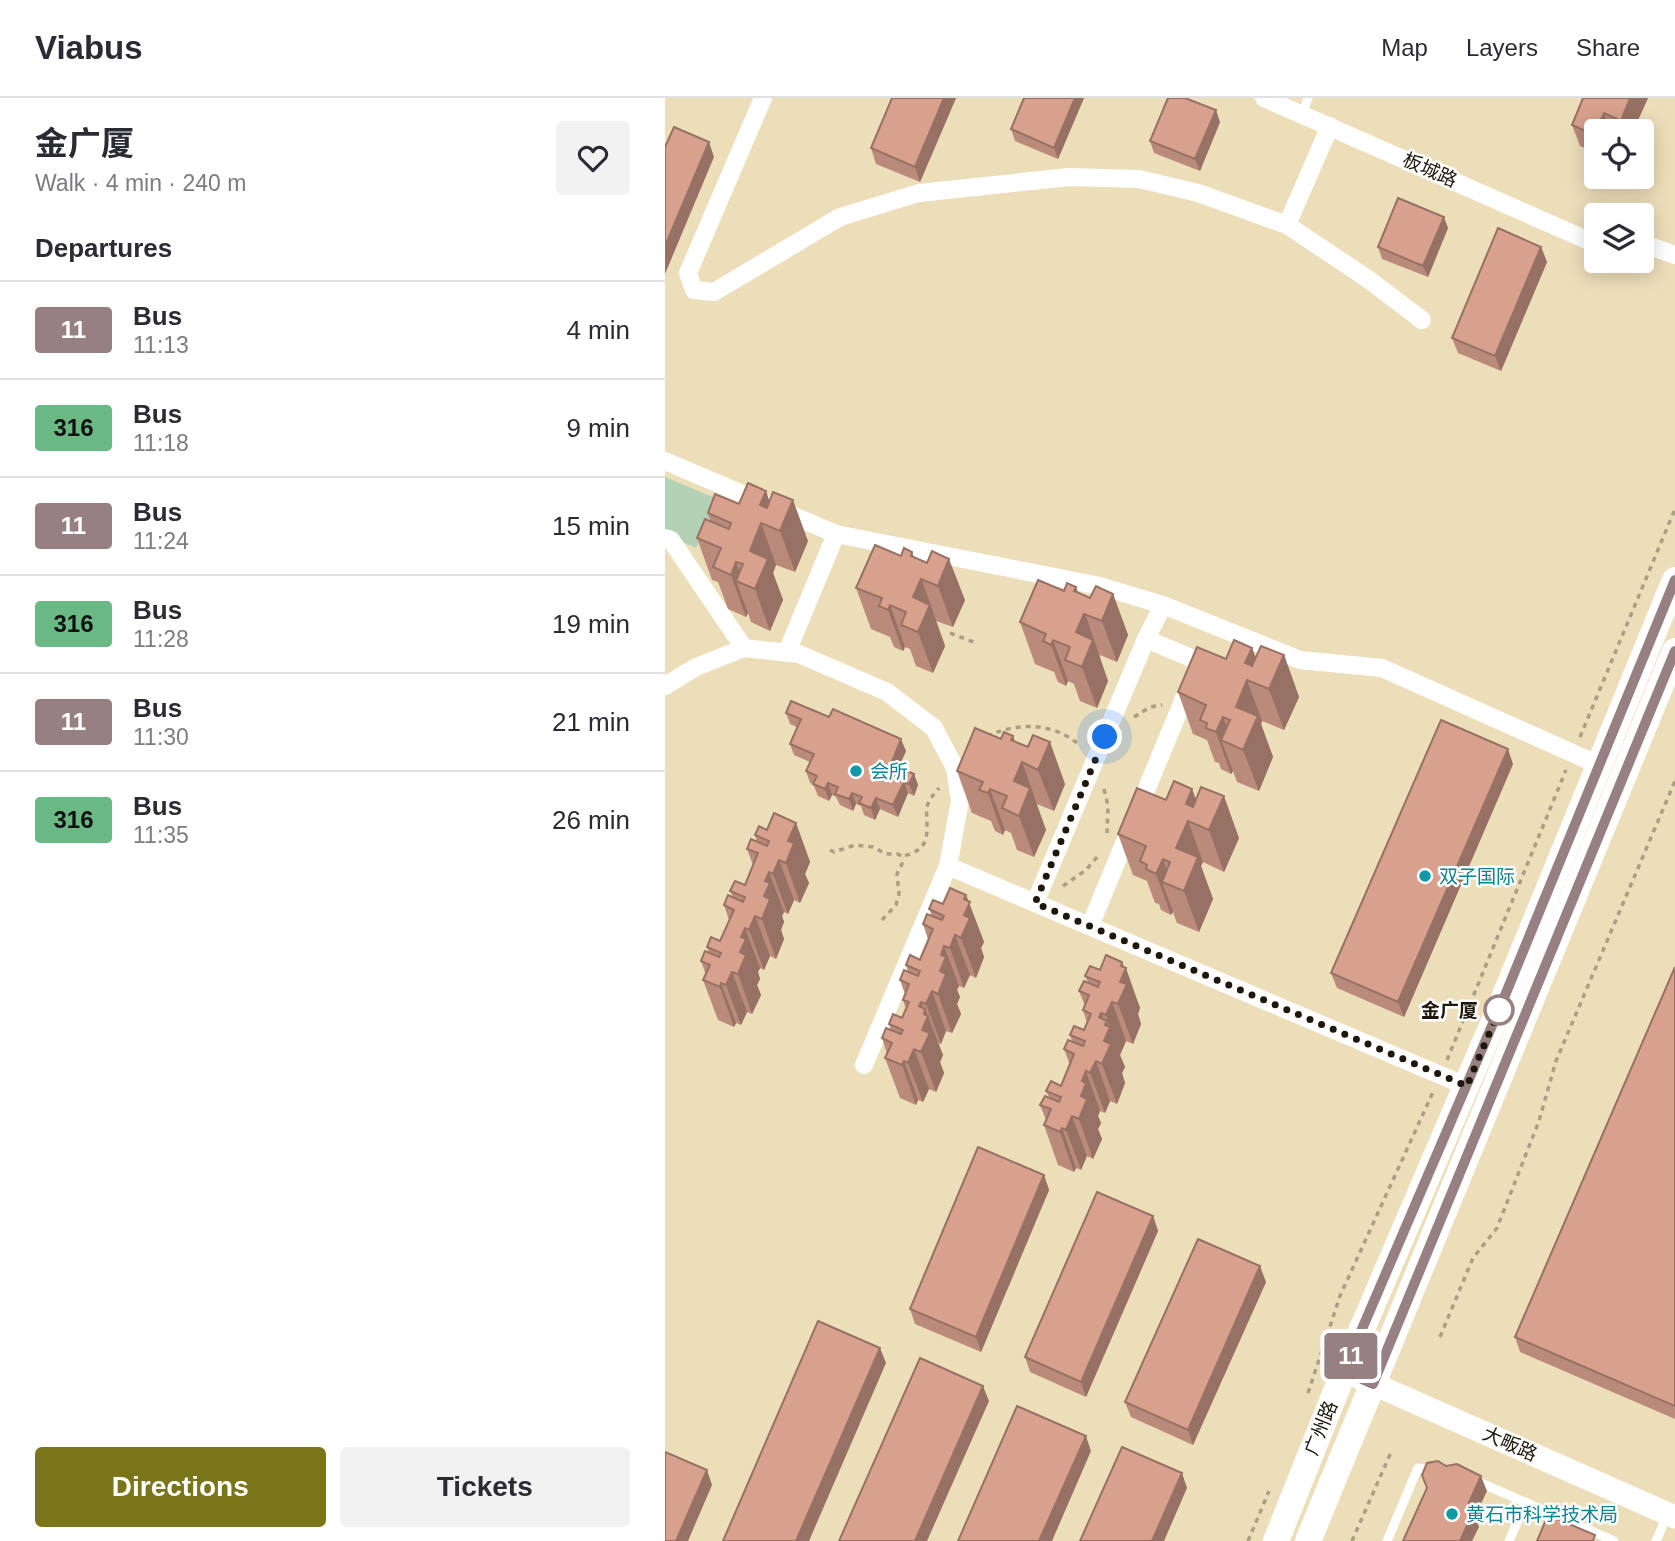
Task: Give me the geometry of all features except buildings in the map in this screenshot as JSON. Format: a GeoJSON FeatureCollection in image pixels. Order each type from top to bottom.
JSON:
{"type":"FeatureCollection","features":[{"type":"Feature","properties":{"kind":"main road","name":"广州路"},"geometry":{"type":"LineString","coordinates":[[1276,1541],[1344,1371],[1467,1086],[1675,580]]}},
{"type":"Feature","properties":{"kind":"main road","name":"广州路"},"geometry":{"type":"LineString","coordinates":[[1308,1541],[1675,651]]}},
{"type":"Feature","properties":{"kind":"street"},"geometry":{"type":"LineString","coordinates":[[762,98],[688,273],[694,290],[714,292],[840,217],[919,192],[1069,177],[1139,178],[1198,193],[1287,225],[1368,279],[1422,320]]}},
{"type":"Feature","properties":{"kind":"street","name":"板城路"},"geometry":{"type":"LineString","coordinates":[[1263,98],[1305,106],[1330,126],[1584,239]]}},
{"type":"Feature","properties":{"kind":"street"},"geometry":{"type":"LineString","coordinates":[[1287,225],[1330,126]]}},
{"type":"Feature","properties":{"kind":"street"},"geometry":{"type":"LineString","coordinates":[[1654,248],[1675,255]]}},
{"type":"Feature","properties":{"kind":"street"},"geometry":{"type":"LineString","coordinates":[[665,461],[836,534],[1100,586],[1163,605],[1300,660],[1382,668],[1599,765]]}},
{"type":"Feature","properties":{"kind":"street"},"geometry":{"type":"LineString","coordinates":[[787,652],[836,534]]}},
{"type":"Feature","properties":{"kind":"street"},"geometry":{"type":"LineString","coordinates":[[665,538],[671,540],[744,648]]}},
{"type":"Feature","properties":{"kind":"street"},"geometry":{"type":"LineString","coordinates":[[1035,903],[1146,639],[1163,605]]}},
{"type":"Feature","properties":{"kind":"street"},"geometry":{"type":"LineString","coordinates":[[1090,926],[1197,667],[1196,660],[1146,639]]}},
{"type":"Feature","properties":{"kind":"street"},"geometry":{"type":"LineString","coordinates":[[665,686],[697,667],[744,648],[787,652],[799,654],[887,692],[935,728],[954,768],[960,801],[948,866],[864,1065]]}},
{"type":"Feature","properties":{"kind":"street"},"geometry":{"type":"LineString","coordinates":[[948,866],[1467,1086]]}},
{"type":"Feature","properties":{"kind":"street","name":"大畈路"},"geometry":{"type":"LineString","coordinates":[[1344,1371],[1671,1516]]}},
{"type":"Feature","properties":{"kind":"lane"},"geometry":{"type":"LineString","coordinates":[[1387,1541],[1418,1468],[1444,1473]]}},
{"type":"Feature","properties":{"kind":"lane"},"geometry":{"type":"LineString","coordinates":[[1469,1478],[1614,1541]]}},
{"type":"Feature","properties":{"kind":"lane"},"geometry":{"type":"LineString","coordinates":[[1509,1541],[1525,1502]]}},
{"type":"Feature","properties":{"kind":"lane"},"geometry":{"type":"LineString","coordinates":[[1656,1541],[1671,1516]]}},
{"type":"Feature","properties":{"kind":"path"},"geometry":{"type":"LineString","coordinates":[[1306,1401],[1340,1296],[1441,1075],[1675,509]]}},
{"type":"Feature","properties":{"kind":"path"},"geometry":{"type":"LineString","coordinates":[[950,633],[976,643]]}},
{"type":"Feature","properties":{"kind":"path"},"geometry":{"type":"LineString","coordinates":[[1127,725],[1133,717],[1150,707],[1169,703],[1182,705]]}},
{"type":"Feature","properties":{"kind":"path"},"geometry":{"type":"LineString","coordinates":[[985,737],[1015,727],[1031,725],[1053,730],[1079,744],[1094,762],[1101,777],[1108,806],[1106,842]]}},
{"type":"Feature","properties":{"kind":"path"},"geometry":{"type":"LineString","coordinates":[[902,857],[921,848],[928,828],[927,809],[930,798],[947,781],[954,768]]}},
{"type":"Feature","properties":{"kind":"path"},"geometry":{"type":"LineString","coordinates":[[1440,1337],[1473,1258],[1497,1228],[1539,1121],[1556,1061],[1675,781]]}},
{"type":"Feature","properties":{"kind":"path"},"geometry":{"type":"LineString","coordinates":[[830,850],[834,852],[855,845],[873,847],[886,854],[898,854],[902,857]]}},
{"type":"Feature","properties":{"kind":"path"},"geometry":{"type":"LineString","coordinates":[[1063,886],[1086,870],[1104,849]]}},
{"type":"Feature","properties":{"kind":"path"},"geometry":{"type":"LineString","coordinates":[[882,920],[896,905],[899,894],[897,874],[902,857]]}},
{"type":"Feature","properties":{"kind":"path"},"geometry":{"type":"LineString","coordinates":[[1352,1541],[1392,1450]]}},
{"type":"Feature","properties":{"kind":"path"},"geometry":{"type":"LineString","coordinates":[[1248,1541],[1269,1490]]}},
{"type":"Feature","properties":{"kind":"green space"},"geometry":{"type":"Polygon","coordinates":[[[665,477],[717,499],[696,548],[665,534],[665,477]]]}},
{"type":"Feature","properties":{"kind":"bus line","name":"11"},"geometry":{"type":"LineString","coordinates":[[1675,580],[1506,993],[1344,1371],[1373,1384],[1675,651]]}},
{"type":"Feature","properties":{"kind":"place","name":"会所"},"geometry":{"type":"Point","coordinates":[856,771]}},
{"type":"Feature","properties":{"kind":"place","name":"双子国际"},"geometry":{"type":"Point","coordinates":[1425,876]}},
{"type":"Feature","properties":{"kind":"place","name":"金广厦"},"geometry":{"type":"Point","coordinates":[1499,1010]}},
{"type":"Feature","properties":{"kind":"place","name":"黄石市科学技术局"},"geometry":{"type":"Point","coordinates":[1452,1514]}},
{"type":"Feature","properties":{"kind":"route"},"geometry":{"type":"LineString","coordinates":[[1105,737],[1035,903],[1467,1086],[1499,1010]]}}]}
